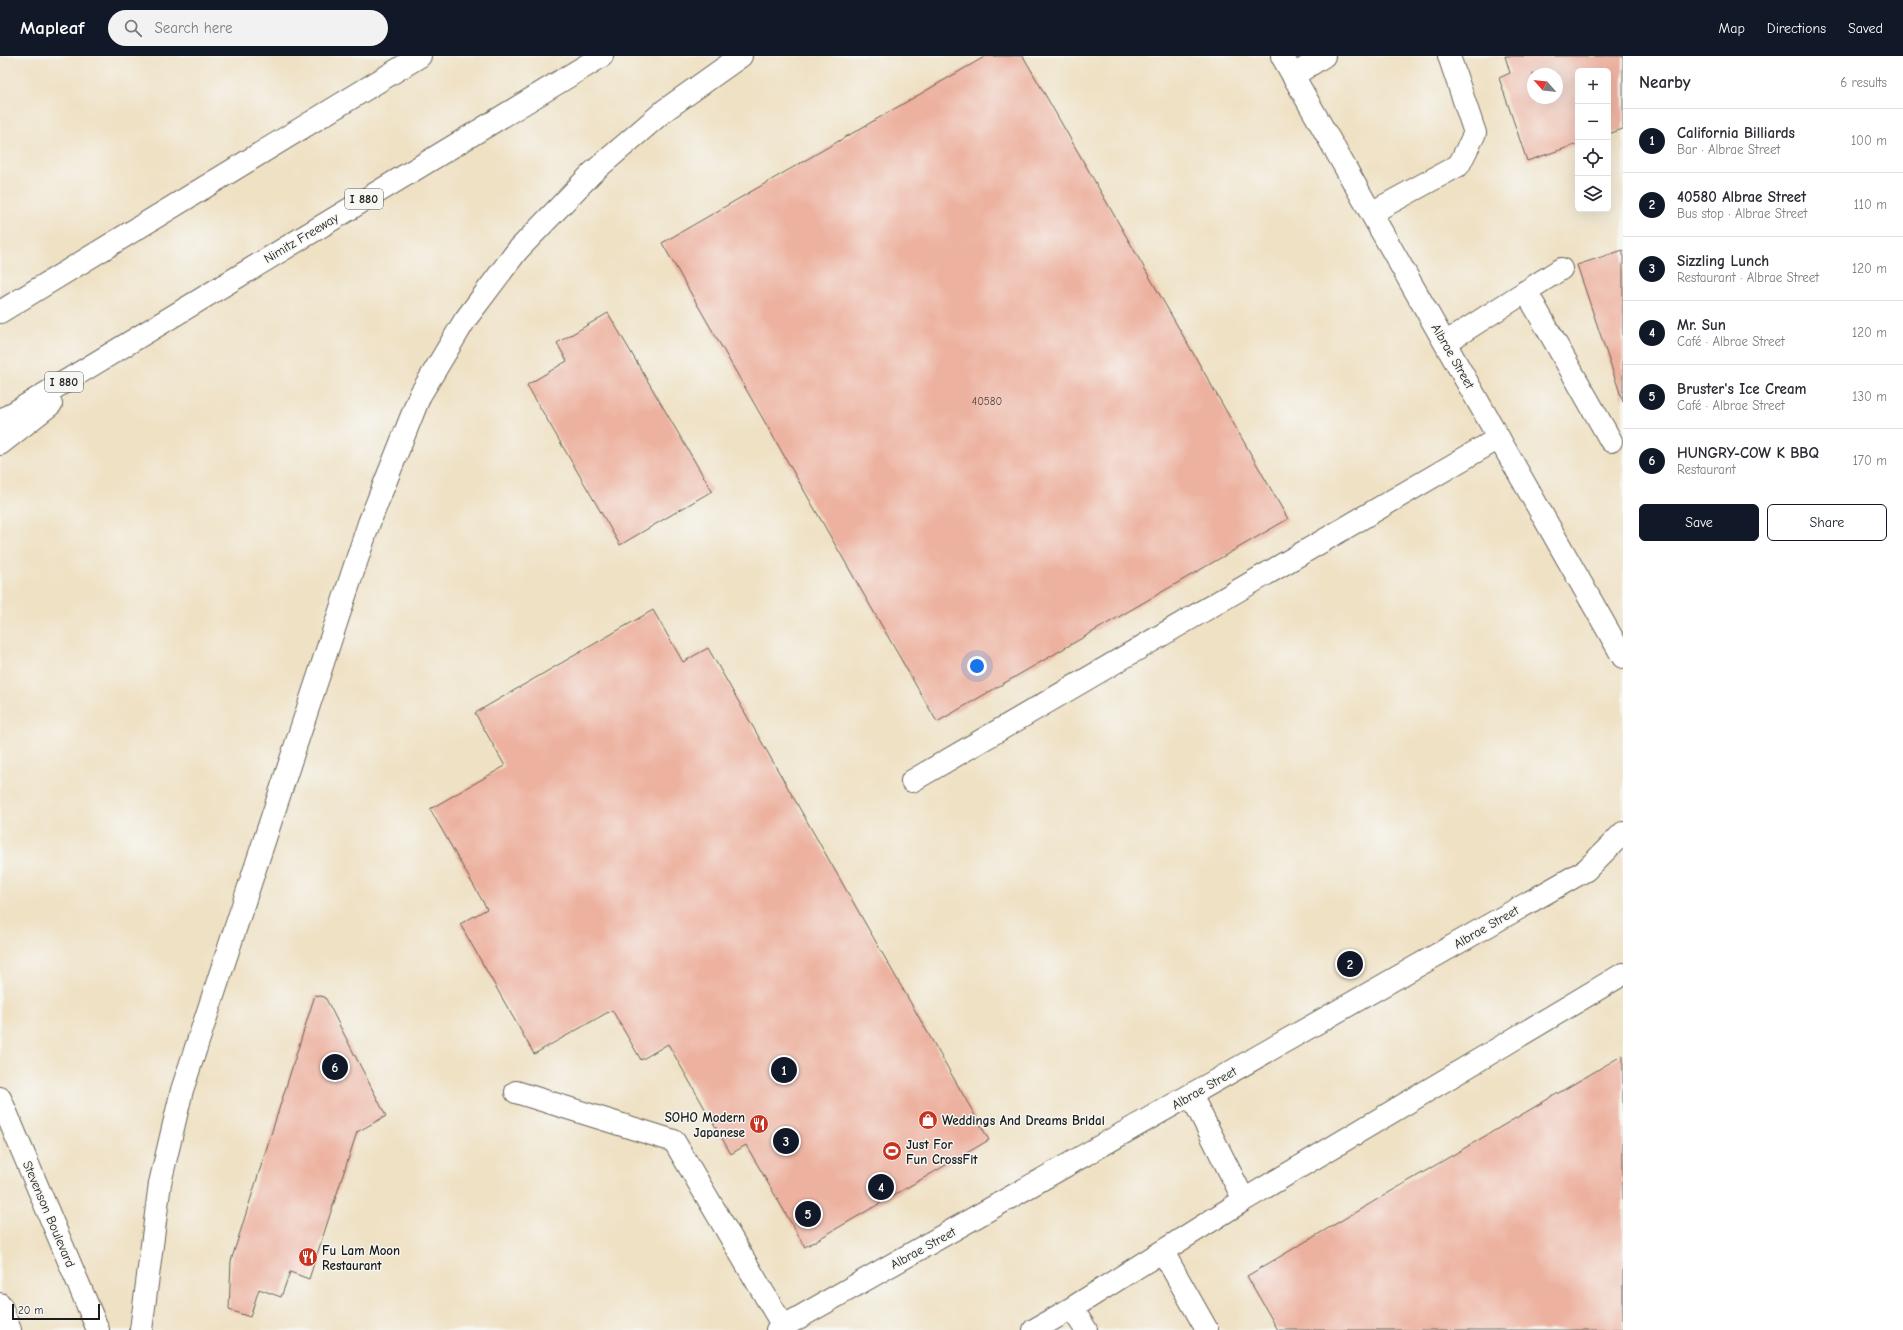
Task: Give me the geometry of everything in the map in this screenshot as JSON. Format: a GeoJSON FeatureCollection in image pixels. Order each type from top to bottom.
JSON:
{"type":"FeatureCollection","features":[{"type":"Feature","properties":{"kind":"main road"},"geometry":{"type":"LineString","coordinates":[[0,312],[420,56]]}},
{"type":"Feature","properties":{"kind":"main road","name":"Nimitz Freeway"},"geometry":{"type":"LineString","coordinates":[[0,421],[602,56]]}},
{"type":"Feature","properties":{"kind":"main road"},"geometry":{"type":"LineString","coordinates":[[141,1330],[160,1183],[182,1090],[369,523],[420,395],[465,320],[517,251],[592,173],[665,110],[741,56]]}},
{"type":"Feature","properties":{"kind":"main road","name":"Albrae Street"},"geometry":{"type":"LineString","coordinates":[[1282,56],[1623,657]]}},
{"type":"Feature","properties":{"kind":"main road"},"geometry":{"type":"LineString","coordinates":[[1294,76],[1324,56]]}},
{"type":"Feature","properties":{"kind":"main road"},"geometry":{"type":"LineString","coordinates":[[1371,213],[1459,165],[1475,133],[1449,56]]}},
{"type":"Feature","properties":{"kind":"main road"},"geometry":{"type":"LineString","coordinates":[[1445,343],[1561,269]]}},
{"type":"Feature","properties":{"kind":"main road"},"geometry":{"type":"LineString","coordinates":[[1526,291],[1611,441]]}},
{"type":"Feature","properties":{"kind":"main road"},"geometry":{"type":"LineString","coordinates":[[0,444],[127,344]]}},
{"type":"Feature","properties":{"kind":"main road"},"geometry":{"type":"LineString","coordinates":[[912,781],[1499,438]]}},
{"type":"Feature","properties":{"kind":"main road","name":"Albrae Street"},"geometry":{"type":"LineString","coordinates":[[780,1328],[1191,1096],[1586,870],[1623,833]]}},
{"type":"Feature","properties":{"kind":"main road"},"geometry":{"type":"LineString","coordinates":[[1034,1330],[1163,1252],[1244,1200],[1623,974]]}},
{"type":"Feature","properties":{"kind":"main road"},"geometry":{"type":"LineString","coordinates":[[516,1092],[674,1141],[780,1328]]}},
{"type":"Feature","properties":{"kind":"main road"},"geometry":{"type":"LineString","coordinates":[[1191,1096],[1244,1200]]}},
{"type":"Feature","properties":{"kind":"main road","name":"Stevenson Boulevard"},"geometry":{"type":"LineString","coordinates":[[0,1098],[98,1330]]}},
{"type":"Feature","properties":{"kind":"main road"},"geometry":{"type":"LineString","coordinates":[[1163,1252],[1207,1330]]}},
{"type":"Feature","properties":{"kind":"main road"},"geometry":{"type":"LineString","coordinates":[[0,1304],[10,1330]]}},
{"type":"Feature","properties":{"kind":"main road"},"geometry":{"type":"LineString","coordinates":[[1072,1308],[1086,1330]]}},
{"type":"Feature","properties":{"kind":"building"},"geometry":{"type":"Polygon","coordinates":[[[986,56],[1023,56],[1288,519],[937,722],[662,243],[986,56]]]}},
{"type":"Feature","properties":{"kind":"building"},"geometry":{"type":"Polygon","coordinates":[[[1505,56],[1623,56],[1623,129],[1611,133],[1611,68],[1575,68],[1575,145],[1527,161],[1499,78],[1510,73],[1505,56]]]}},
{"type":"Feature","properties":{"kind":"building"},"geometry":{"type":"Polygon","coordinates":[[[1623,250],[1623,402],[1577,265],[1623,250]]]}},
{"type":"Feature","properties":{"kind":"building"},"geometry":{"type":"Polygon","coordinates":[[[608,313],[712,491],[620,545],[527,385],[567,361],[557,343],[608,313]]]}},
{"type":"Feature","properties":{"kind":"building"},"geometry":{"type":"Polygon","coordinates":[[[653,610],[683,662],[708,648],[989,1140],[805,1247],[746,1145],[731,1154],[668,1044],[641,1060],[612,1010],[534,1054],[460,924],[487,909],[430,809],[505,766],[475,713],[653,610]]]}},
{"type":"Feature","properties":{"kind":"building"},"geometry":{"type":"Polygon","coordinates":[[[315,995],[325,997],[386,1116],[357,1132],[309,1279],[290,1272],[281,1297],[259,1289],[250,1317],[229,1310],[231,1261],[315,995]]]}},
{"type":"Feature","properties":{"kind":"building"},"geometry":{"type":"Polygon","coordinates":[[[1623,1055],[1623,1330],[1278,1330],[1247,1276],[1623,1055]]]}},
{"type":"Feature","properties":{"kind":"place","name":"40580 Albrae Street"},"geometry":{"type":"Point","coordinates":[1350,964]}},
{"type":"Feature","properties":{"kind":"place","name":"HUNGRY-COW K BBQ"},"geometry":{"type":"Point","coordinates":[335,1067]}},
{"type":"Feature","properties":{"kind":"place","name":"California Billiards"},"geometry":{"type":"Point","coordinates":[784,1070]}},
{"type":"Feature","properties":{"kind":"place","name":"Weddings And Dreams Bridal"},"geometry":{"type":"Point","coordinates":[928,1120]}},
{"type":"Feature","properties":{"kind":"place","name":"SOHO Modern Japanese"},"geometry":{"type":"Point","coordinates":[759,1124]}},
{"type":"Feature","properties":{"kind":"place","name":"Sizzling Lunch"},"geometry":{"type":"Point","coordinates":[786,1141]}},
{"type":"Feature","properties":{"kind":"place","name":"Just For Fun CrossFit"},"geometry":{"type":"Point","coordinates":[892,1151]}},
{"type":"Feature","properties":{"kind":"place","name":"Mr. Sun"},"geometry":{"type":"Point","coordinates":[881,1187]}},
{"type":"Feature","properties":{"kind":"place","name":"Bruster's Ice Cream"},"geometry":{"type":"Point","coordinates":[808,1214]}},
{"type":"Feature","properties":{"kind":"place","name":"Fu Lam Moon Restaurant"},"geometry":{"type":"Point","coordinates":[308,1257]}}]}
